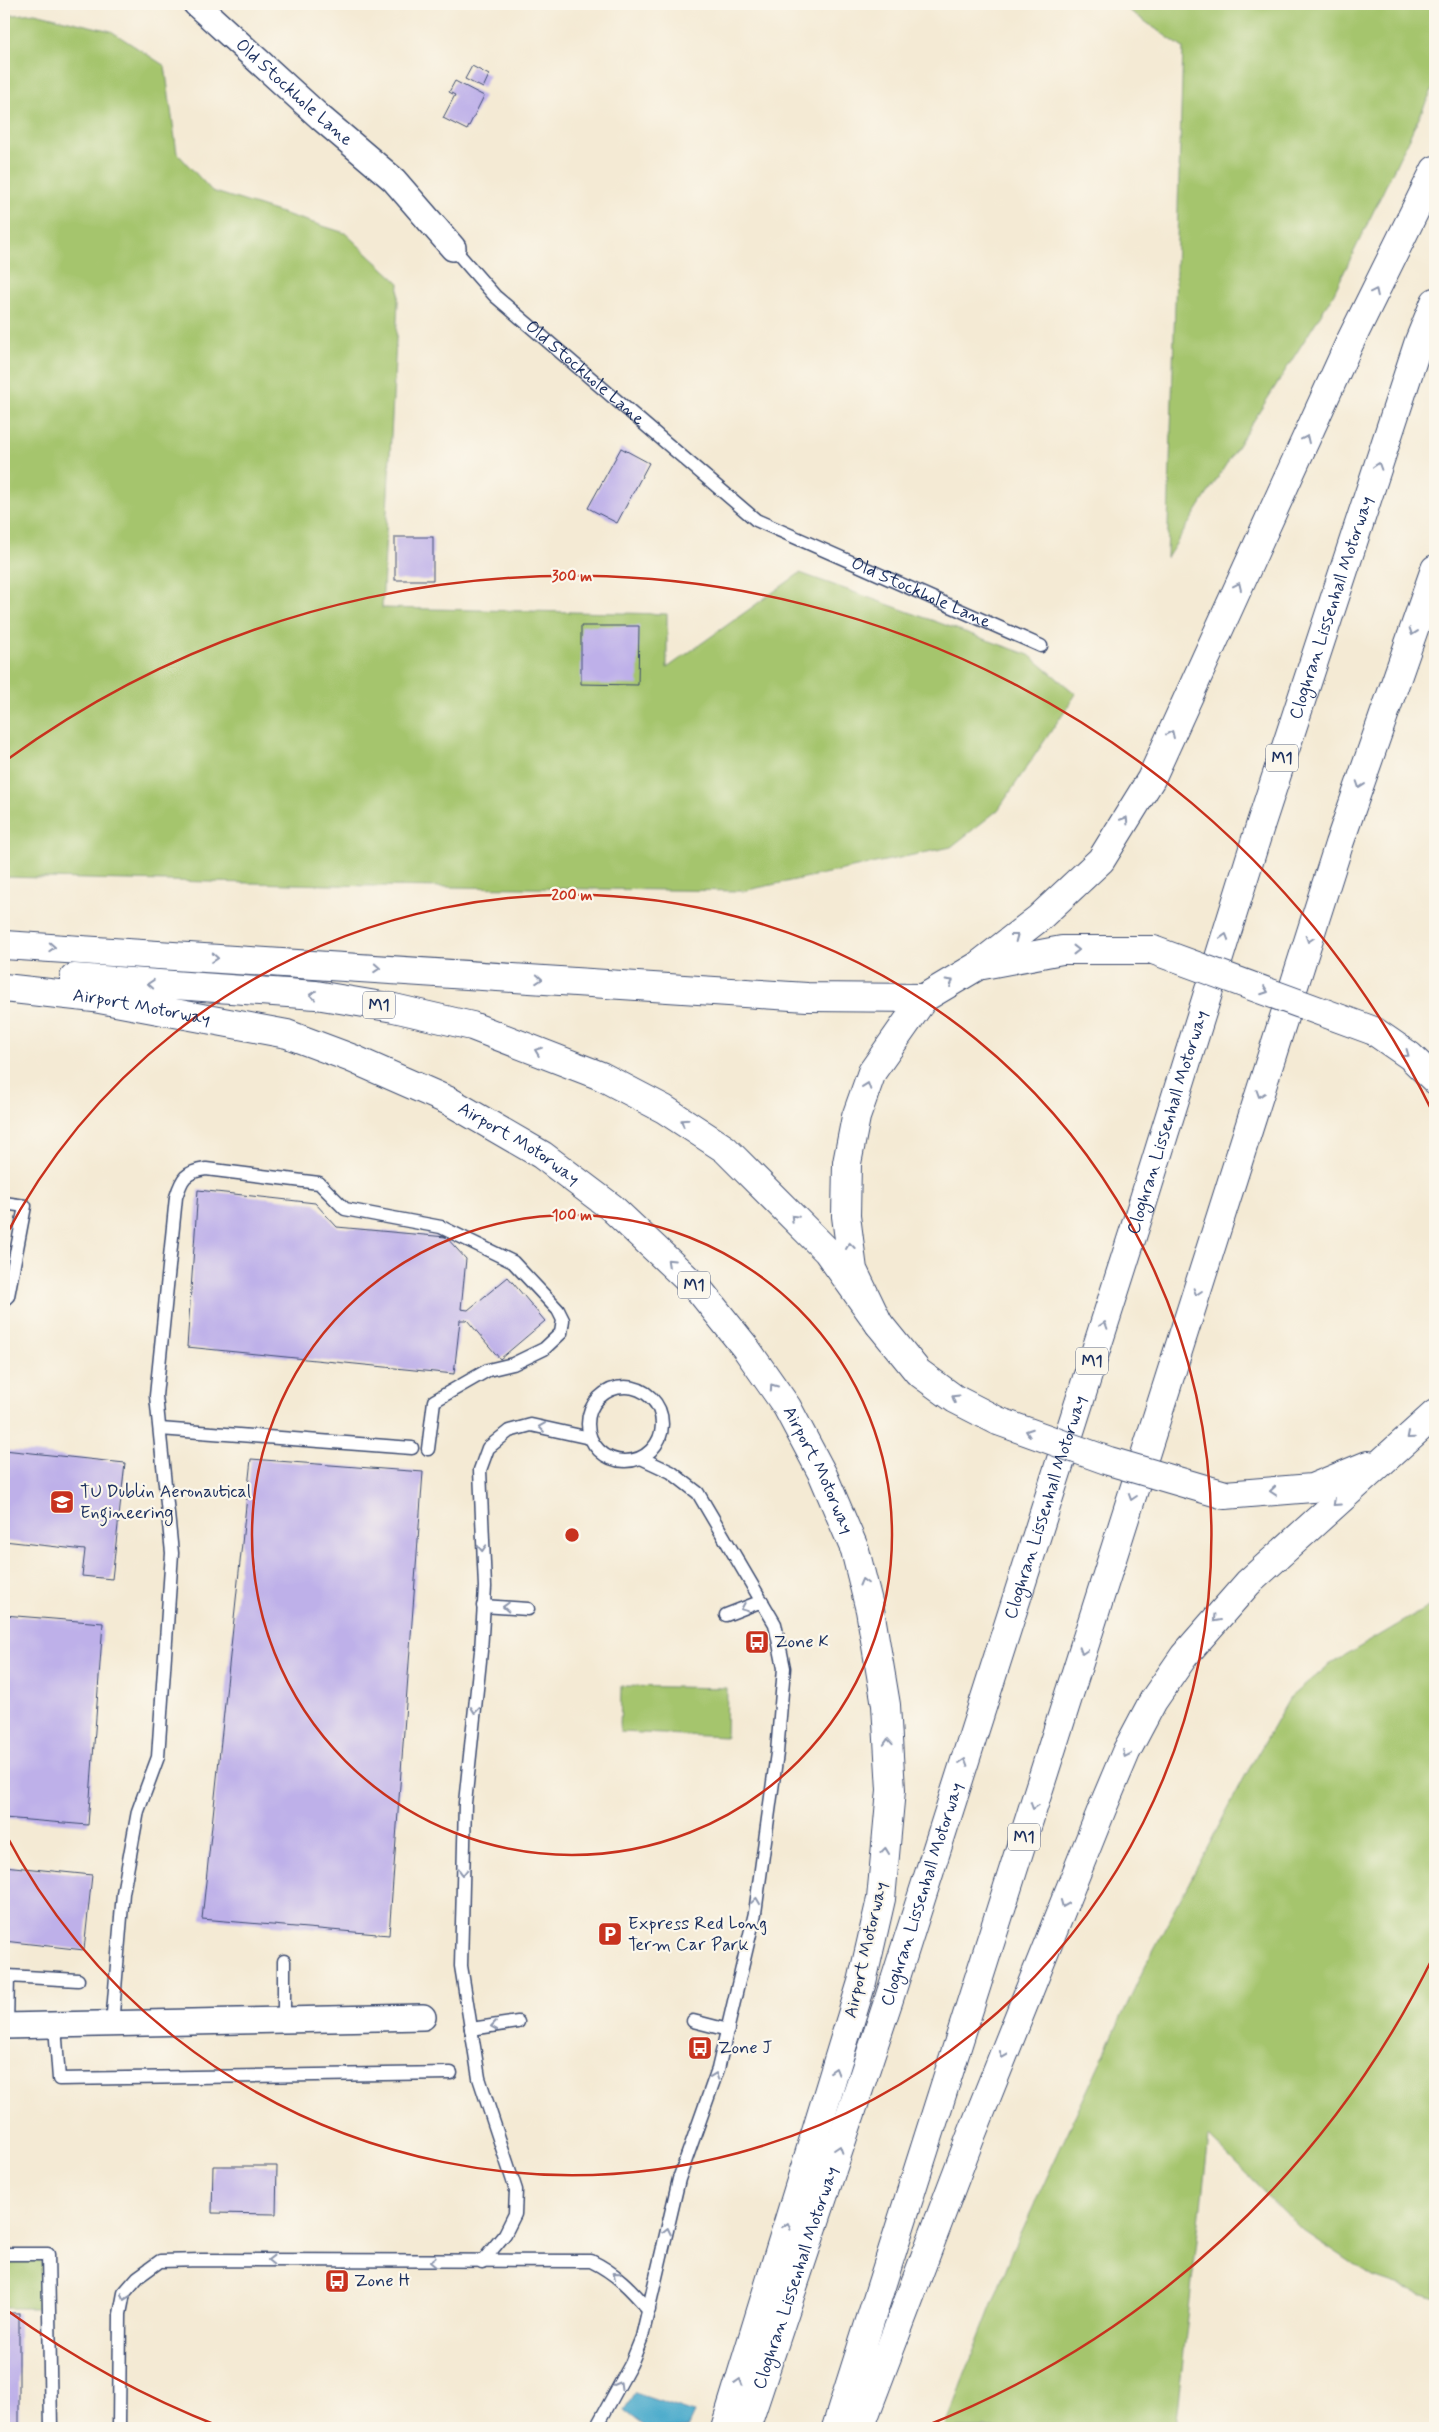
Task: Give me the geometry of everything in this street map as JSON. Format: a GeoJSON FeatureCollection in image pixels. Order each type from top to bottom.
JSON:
{"type":"FeatureCollection","features":[{"type":"Feature","properties":{"kind":"highway"},"geometry":{"type":"LineString","coordinates":[[1385,1458],[1312,1488],[1225,1495],[1110,1461],[998,1421],[955,1399],[918,1372],[879,1324],[853,1270],[846,1216],[847,1163],[856,1118],[872,1072],[924,998],[976,966],[1039,918],[1101,860],[1151,779],[1350,342],[1435,170]]}},
{"type":"Feature","properties":{"kind":"highway","name":"Cloghran Lissenhall Motorway"},"geometry":{"type":"LineString","coordinates":[[746,2428],[895,1980],[1138,1218],[1261,823],[1419,341],[1435,302]]}},
{"type":"Feature","properties":{"kind":"highway","name":"M1"},"geometry":{"type":"LineString","coordinates":[[836,2428],[1339,844],[1435,569]]}},
{"type":"Feature","properties":{"kind":"highway","name":"M1"},"geometry":{"type":"LineString","coordinates":[[4,945],[807,997],[924,998]]}},
{"type":"Feature","properties":{"kind":"highway"},"geometry":{"type":"LineString","coordinates":[[976,966],[1062,950],[1153,950],[1374,1031],[1410,1056],[1435,1080]]}},
{"type":"Feature","properties":{"kind":"highway","name":"M1"},"geometry":{"type":"LineString","coordinates":[[4,974],[316,995],[394,1008],[472,1026],[601,1076],[664,1109],[724,1149],[827,1250],[879,1324]]}},
{"type":"Feature","properties":{"kind":"highway","name":"Airport Motorway"},"geometry":{"type":"LineString","coordinates":[[4,988],[94,998],[287,1034],[351,1058],[449,1101],[542,1155],[611,1207],[700,1291],[745,1347],[787,1407],[823,1476],[855,1550],[870,1610],[886,1705],[891,1790],[880,1899],[862,1982],[725,2428]]}},
{"type":"Feature","properties":{"kind":"highway"},"geometry":{"type":"LineString","coordinates":[[860,2428],[971,2136],[1102,1809],[1126,1752],[1153,1701],[1184,1656],[1248,1583],[1435,1414]]}},
{"type":"Feature","properties":{"kind":"street","name":"Old Stockhole Lane"},"geometry":{"type":"LineString","coordinates":[[196,4],[321,118],[394,180],[453,248]]}},
{"type":"Feature","properties":{"kind":"street"},"geometry":{"type":"LineString","coordinates":[[5,2026],[423,2017]]}},
{"type":"Feature","properties":{"kind":"lane","name":"Old Stockhole Lane"},"geometry":{"type":"LineString","coordinates":[[453,248],[495,296],[756,520],[1041,646]]}},
{"type":"Feature","properties":{"kind":"lane"},"geometry":{"type":"LineString","coordinates":[[112,2025],[123,1893],[138,1811],[158,1757],[172,1553],[156,1396],[176,1197],[181,1182],[191,1171],[206,1169],[319,1183],[345,1209],[441,1227],[514,1262],[558,1310],[563,1320],[561,1333],[544,1349],[514,1364],[488,1370],[434,1401],[428,1449]]}},
{"type":"Feature","properties":{"kind":"lane"},"geometry":{"type":"LineString","coordinates":[[4,1203],[24,1206],[8,1296],[4,1300]]}},
{"type":"Feature","properties":{"kind":"lane"},"geometry":{"type":"LineString","coordinates":[[626,1386],[638,1389],[649,1395],[657,1404],[662,1416],[659,1440],[652,1451],[641,1458],[624,1461],[606,1457],[596,1449],[590,1438],[587,1426],[588,1414],[594,1402],[602,1394],[614,1388],[626,1386]]}},
{"type":"Feature","properties":{"kind":"lane"},"geometry":{"type":"LineString","coordinates":[[482,2262],[505,2234],[515,2214],[516,2190],[479,2078],[461,1966],[465,1803],[484,1606],[480,1470],[488,1448],[509,1431],[531,1425],[552,1428],[590,1438]]}},
{"type":"Feature","properties":{"kind":"lane"},"geometry":{"type":"LineString","coordinates":[[160,1429],[412,1448]]}},
{"type":"Feature","properties":{"kind":"lane"},"geometry":{"type":"LineString","coordinates":[[596,2428],[631,2364],[649,2310],[679,2179],[718,2070],[755,1913],[778,1753],[784,1678],[784,1668],[775,1624],[698,1493],[671,1472],[641,1458]]}},
{"type":"Feature","properties":{"kind":"lane"},"geometry":{"type":"LineString","coordinates":[[726,1615],[762,1601]]}},
{"type":"Feature","properties":{"kind":"lane"},"geometry":{"type":"LineString","coordinates":[[484,1606],[528,1609]]}},
{"type":"Feature","properties":{"kind":"lane"},"geometry":{"type":"LineString","coordinates":[[284,1961],[284,2020]]}},
{"type":"Feature","properties":{"kind":"lane"},"geometry":{"type":"LineString","coordinates":[[5,2026],[8,1976],[78,1980]]}},
{"type":"Feature","properties":{"kind":"lane"},"geometry":{"type":"LineString","coordinates":[[693,2021],[728,2030]]}},
{"type":"Feature","properties":{"kind":"lane"},"geometry":{"type":"LineString","coordinates":[[471,2029],[518,2022]]}},
{"type":"Feature","properties":{"kind":"lane"},"geometry":{"type":"LineString","coordinates":[[55,2026],[59,2080],[451,2073]]}},
{"type":"Feature","properties":{"kind":"lane"},"geometry":{"type":"LineString","coordinates":[[4,2254],[48,2254],[51,2428]]}},
{"type":"Feature","properties":{"kind":"lane"},"geometry":{"type":"LineString","coordinates":[[119,2428],[120,2314],[124,2293],[138,2277],[160,2261],[591,2261],[611,2270],[649,2310]]}},
{"type":"Feature","properties":{"kind":"green space"},"geometry":{"type":"Polygon","coordinates":[[[1120,4],[1435,4],[1435,84],[1333,295],[1167,558],[1183,48],[1120,4]]]}},
{"type":"Feature","properties":{"kind":"green space"},"geometry":{"type":"Polygon","coordinates":[[[35,13],[111,31],[165,66],[177,153],[212,191],[345,233],[399,283],[382,608],[667,614],[667,668],[800,573],[1029,655],[1076,694],[998,810],[951,847],[743,891],[373,886],[4,877],[4,16],[35,13]]]}},
{"type":"Feature","properties":{"kind":"green space"},"geometry":{"type":"Polygon","coordinates":[[[1435,1603],[1435,2298],[1373,2277],[1303,2230],[1209,2137],[1175,2428],[944,2428],[1014,2248],[1144,1968],[1244,1778],[1289,1699],[1329,1665],[1435,1603]]]}},
{"type":"Feature","properties":{"kind":"green space"},"geometry":{"type":"Polygon","coordinates":[[[621,1686],[727,1688],[726,1737],[620,1732],[621,1686]]]}},
{"type":"Feature","properties":{"kind":"green space"},"geometry":{"type":"Polygon","coordinates":[[[4,2256],[35,2257],[43,2264],[47,2308],[4,2308],[4,2256]]]}},
{"type":"Feature","properties":{"kind":"water"},"geometry":{"type":"Polygon","coordinates":[[[635,2393],[694,2413],[687,2428],[647,2428],[624,2410],[635,2393]]]}},
{"type":"Feature","properties":{"kind":"building"},"geometry":{"type":"Polygon","coordinates":[[[472,66],[489,75],[483,88],[465,79],[472,66]]]}},
{"type":"Feature","properties":{"kind":"building"},"geometry":{"type":"Polygon","coordinates":[[[455,81],[484,96],[467,130],[443,118],[455,95],[449,92],[455,81]]]}},
{"type":"Feature","properties":{"kind":"building"},"geometry":{"type":"Polygon","coordinates":[[[621,448],[649,463],[617,523],[588,508],[621,448]]]}},
{"type":"Feature","properties":{"kind":"building"},"geometry":{"type":"Polygon","coordinates":[[[395,537],[433,537],[433,580],[395,580],[395,537]]]}},
{"type":"Feature","properties":{"kind":"building"},"geometry":{"type":"Polygon","coordinates":[[[581,626],[639,626],[638,685],[581,684],[581,626]]]}},
{"type":"Feature","properties":{"kind":"building"},"geometry":{"type":"Polygon","coordinates":[[[198,1190],[315,1203],[337,1227],[446,1237],[466,1259],[461,1309],[468,1310],[508,1277],[545,1321],[500,1359],[467,1320],[460,1320],[454,1374],[187,1347],[198,1190]]]}},
{"type":"Feature","properties":{"kind":"building","name":"TU Dublin Aeronautical Engineering"},"geometry":{"type":"Polygon","coordinates":[[[4,1450],[125,1463],[112,1579],[82,1576],[85,1550],[4,1541],[4,1450]]]}},
{"type":"Feature","properties":{"kind":"building"},"geometry":{"type":"Polygon","coordinates":[[[251,1459],[423,1472],[389,1935],[202,1919],[251,1459]]]}},
{"type":"Feature","properties":{"kind":"building"},"geometry":{"type":"Polygon","coordinates":[[[4,1615],[103,1623],[88,1825],[4,1818],[4,1615]]]}},
{"type":"Feature","properties":{"kind":"building"},"geometry":{"type":"Polygon","coordinates":[[[4,1866],[92,1875],[84,1950],[4,1941],[4,1866]]]}},
{"type":"Feature","properties":{"kind":"building"},"geometry":{"type":"Polygon","coordinates":[[[213,2166],[277,2166],[276,2214],[212,2213],[213,2166]]]}},
{"type":"Feature","properties":{"kind":"building"},"geometry":{"type":"Polygon","coordinates":[[[4,2313],[19,2313],[19,2428],[4,2428],[4,2313]]]}},
{"type":"Feature","properties":{"kind":"place","name":"TU Dublin Aeronautical Engineering"},"geometry":{"type":"Point","coordinates":[62,1502]}},
{"type":"Feature","properties":{"kind":"place","name":"Zone K"},"geometry":{"type":"Point","coordinates":[757,1642]}},
{"type":"Feature","properties":{"kind":"place","name":"Express Red Long Term Car Park"},"geometry":{"type":"Point","coordinates":[610,1934]}},
{"type":"Feature","properties":{"kind":"place","name":"Zone J"},"geometry":{"type":"Point","coordinates":[700,2048]}},
{"type":"Feature","properties":{"kind":"place","name":"Zone H"},"geometry":{"type":"Point","coordinates":[337,2281]}}]}
